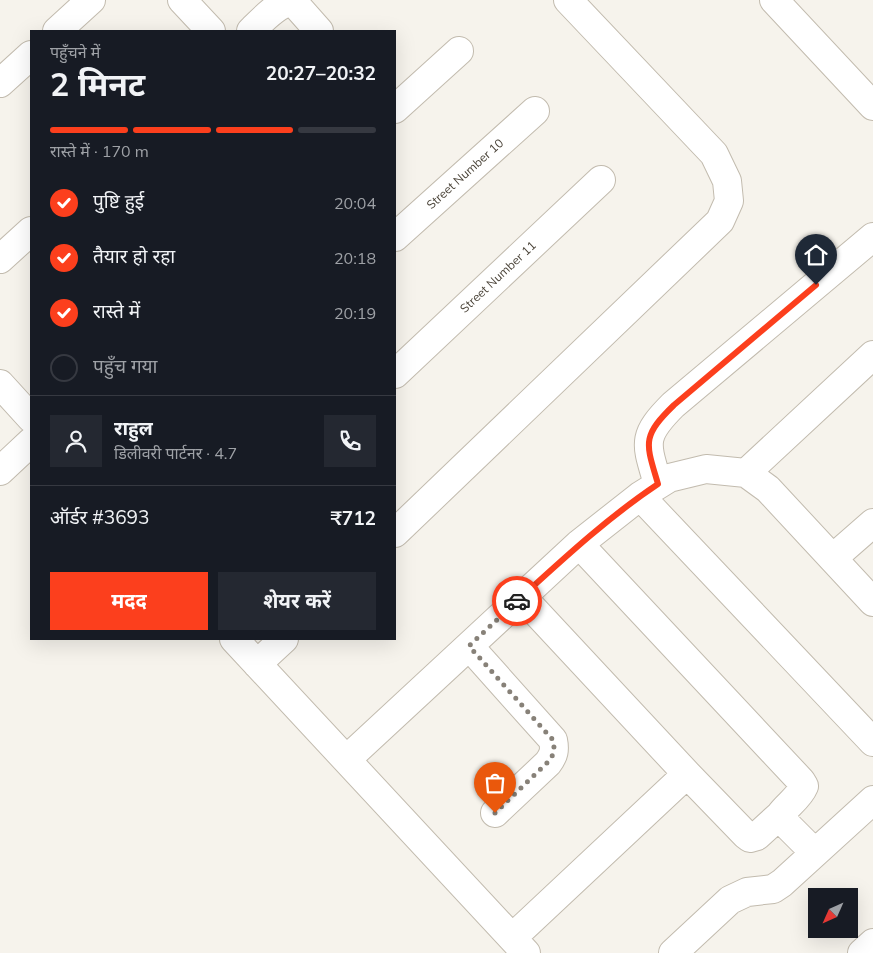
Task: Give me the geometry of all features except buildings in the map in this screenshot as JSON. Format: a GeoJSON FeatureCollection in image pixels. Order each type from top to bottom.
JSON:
{"type":"FeatureCollection","features":[{"type":"Feature","properties":{"kind":"street"},"geometry":{"type":"LineString","coordinates":[[58,30],[91,0]]}},
{"type":"Feature","properties":{"kind":"street"},"geometry":{"type":"LineString","coordinates":[[182,0],[210,30]]}},
{"type":"Feature","properties":{"kind":"street"},"geometry":{"type":"LineString","coordinates":[[396,532],[720,221],[729,201],[727,181],[714,154],[568,0]]}},
{"type":"Feature","properties":{"kind":"street"},"geometry":{"type":"LineString","coordinates":[[774,0],[870,96]]}},
{"type":"Feature","properties":{"kind":"street"},"geometry":{"type":"LineString","coordinates":[[252,30],[277,8],[289,1],[296,5],[318,30]]}},
{"type":"Feature","properties":{"kind":"street"},"geometry":{"type":"LineString","coordinates":[[396,108],[459,51]]}},
{"type":"Feature","properties":{"kind":"street"},"geometry":{"type":"LineString","coordinates":[[0,83],[30,56]]}},
{"type":"Feature","properties":{"kind":"street","name":"Street Number 10"},"geometry":{"type":"LineString","coordinates":[[396,236],[535,111]]}},
{"type":"Feature","properties":{"kind":"street","name":"Street Number 11"},"geometry":{"type":"LineString","coordinates":[[396,372],[601,180]]}},
{"type":"Feature","properties":{"kind":"street"},"geometry":{"type":"LineString","coordinates":[[0,259],[30,232]]}},
{"type":"Feature","properties":{"kind":"street"},"geometry":{"type":"LineString","coordinates":[[873,237],[674,405],[656,422],[648,440],[650,457],[649,490],[873,742]]}},
{"type":"Feature","properties":{"kind":"street"},"geometry":{"type":"LineString","coordinates":[[746,473],[873,355]]}},
{"type":"Feature","properties":{"kind":"street"},"geometry":{"type":"LineString","coordinates":[[0,384],[29,411]]}},
{"type":"Feature","properties":{"kind":"street"},"geometry":{"type":"LineString","coordinates":[[0,471],[30,443]]}},
{"type":"Feature","properties":{"kind":"street"},"geometry":{"type":"LineString","coordinates":[[346,759],[579,544],[649,490],[669,478],[706,468],[746,473],[768,489],[873,602]]}},
{"type":"Feature","properties":{"kind":"street"},"geometry":{"type":"LineString","coordinates":[[833,558],[873,523]]}},
{"type":"Feature","properties":{"kind":"street"},"geometry":{"type":"LineString","coordinates":[[522,597],[687,774],[750,838],[757,836],[780,815],[802,792],[804,786],[801,781],[579,544]]}},
{"type":"Feature","properties":{"kind":"street"},"geometry":{"type":"LineString","coordinates":[[235,640],[519,946],[687,774]]}},
{"type":"Feature","properties":{"kind":"street"},"geometry":{"type":"LineString","coordinates":[[257,664],[283,640]]}},
{"type":"Feature","properties":{"kind":"street"},"geometry":{"type":"LineString","coordinates":[[469,646],[553,740],[555,749],[553,756],[548,762],[495,813]]}},
{"type":"Feature","properties":{"kind":"street"},"geometry":{"type":"LineString","coordinates":[[673,953],[730,900],[747,892],[773,889],[782,883],[873,800]]}},
{"type":"Feature","properties":{"kind":"street"},"geometry":{"type":"LineString","coordinates":[[780,815],[784,822],[814,852]]}},
{"type":"Feature","properties":{"kind":"street"},"geometry":{"type":"LineString","coordinates":[[862,953],[873,942]]}},
{"type":"Feature","properties":{"kind":"way so far"},"geometry":{"type":"LineString","coordinates":[[495,813],[548,762],[553,756],[555,749],[553,740],[469,646],[517,601]]}},
{"type":"Feature","properties":{"kind":"route"},"geometry":{"type":"LineString","coordinates":[[517,601],[579,544],[658,484],[650,457],[648,440],[656,422],[816,285]]}}]}
